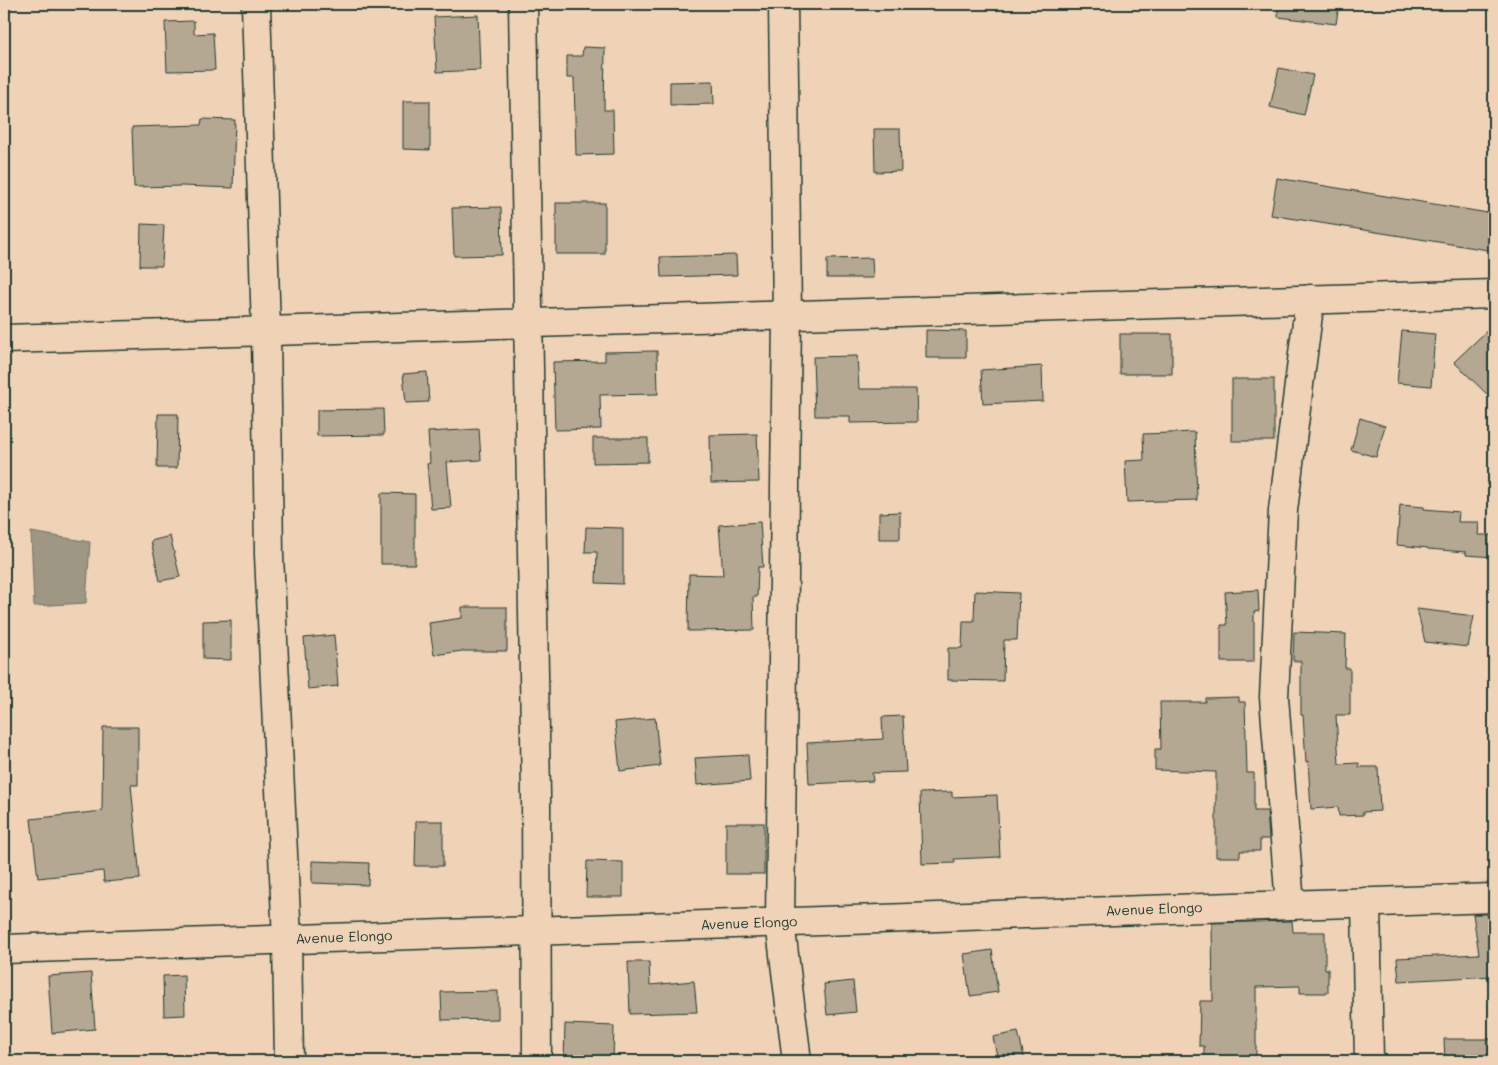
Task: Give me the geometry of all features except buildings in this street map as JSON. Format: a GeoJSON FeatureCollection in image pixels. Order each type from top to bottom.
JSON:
{"type":"FeatureCollection","features":[{"type":"Feature","properties":{"kind":"street"},"geometry":{"type":"LineString","coordinates":[[256,4],[266,331],[269,555],[287,939],[289,1061]]}},
{"type":"Feature","properties":{"kind":"street"},"geometry":{"type":"LineString","coordinates":[[523,4],[537,931],[537,1061]]}},
{"type":"Feature","properties":{"kind":"street"},"geometry":{"type":"LineString","coordinates":[[783,4],[787,315],[780,922],[797,1061]]}},
{"type":"Feature","properties":{"kind":"street"},"geometry":{"type":"LineString","coordinates":[[4,339],[1494,294]]}},
{"type":"Feature","properties":{"kind":"street"},"geometry":{"type":"LineString","coordinates":[[1290,905],[1274,697],[1283,510],[1310,299]]}},
{"type":"Feature","properties":{"kind":"street","name":"Avenue Elongo"},"geometry":{"type":"LineString","coordinates":[[4,949],[1494,898]]}},
{"type":"Feature","properties":{"kind":"street"},"geometry":{"type":"LineString","coordinates":[[1366,902],[1369,1061]]}},
{"type":"Feature","properties":{"kind":"shaded area"},"geometry":{"type":"Polygon","coordinates":[[[31,532],[90,542],[86,603],[34,606],[31,532]]]}}]}
